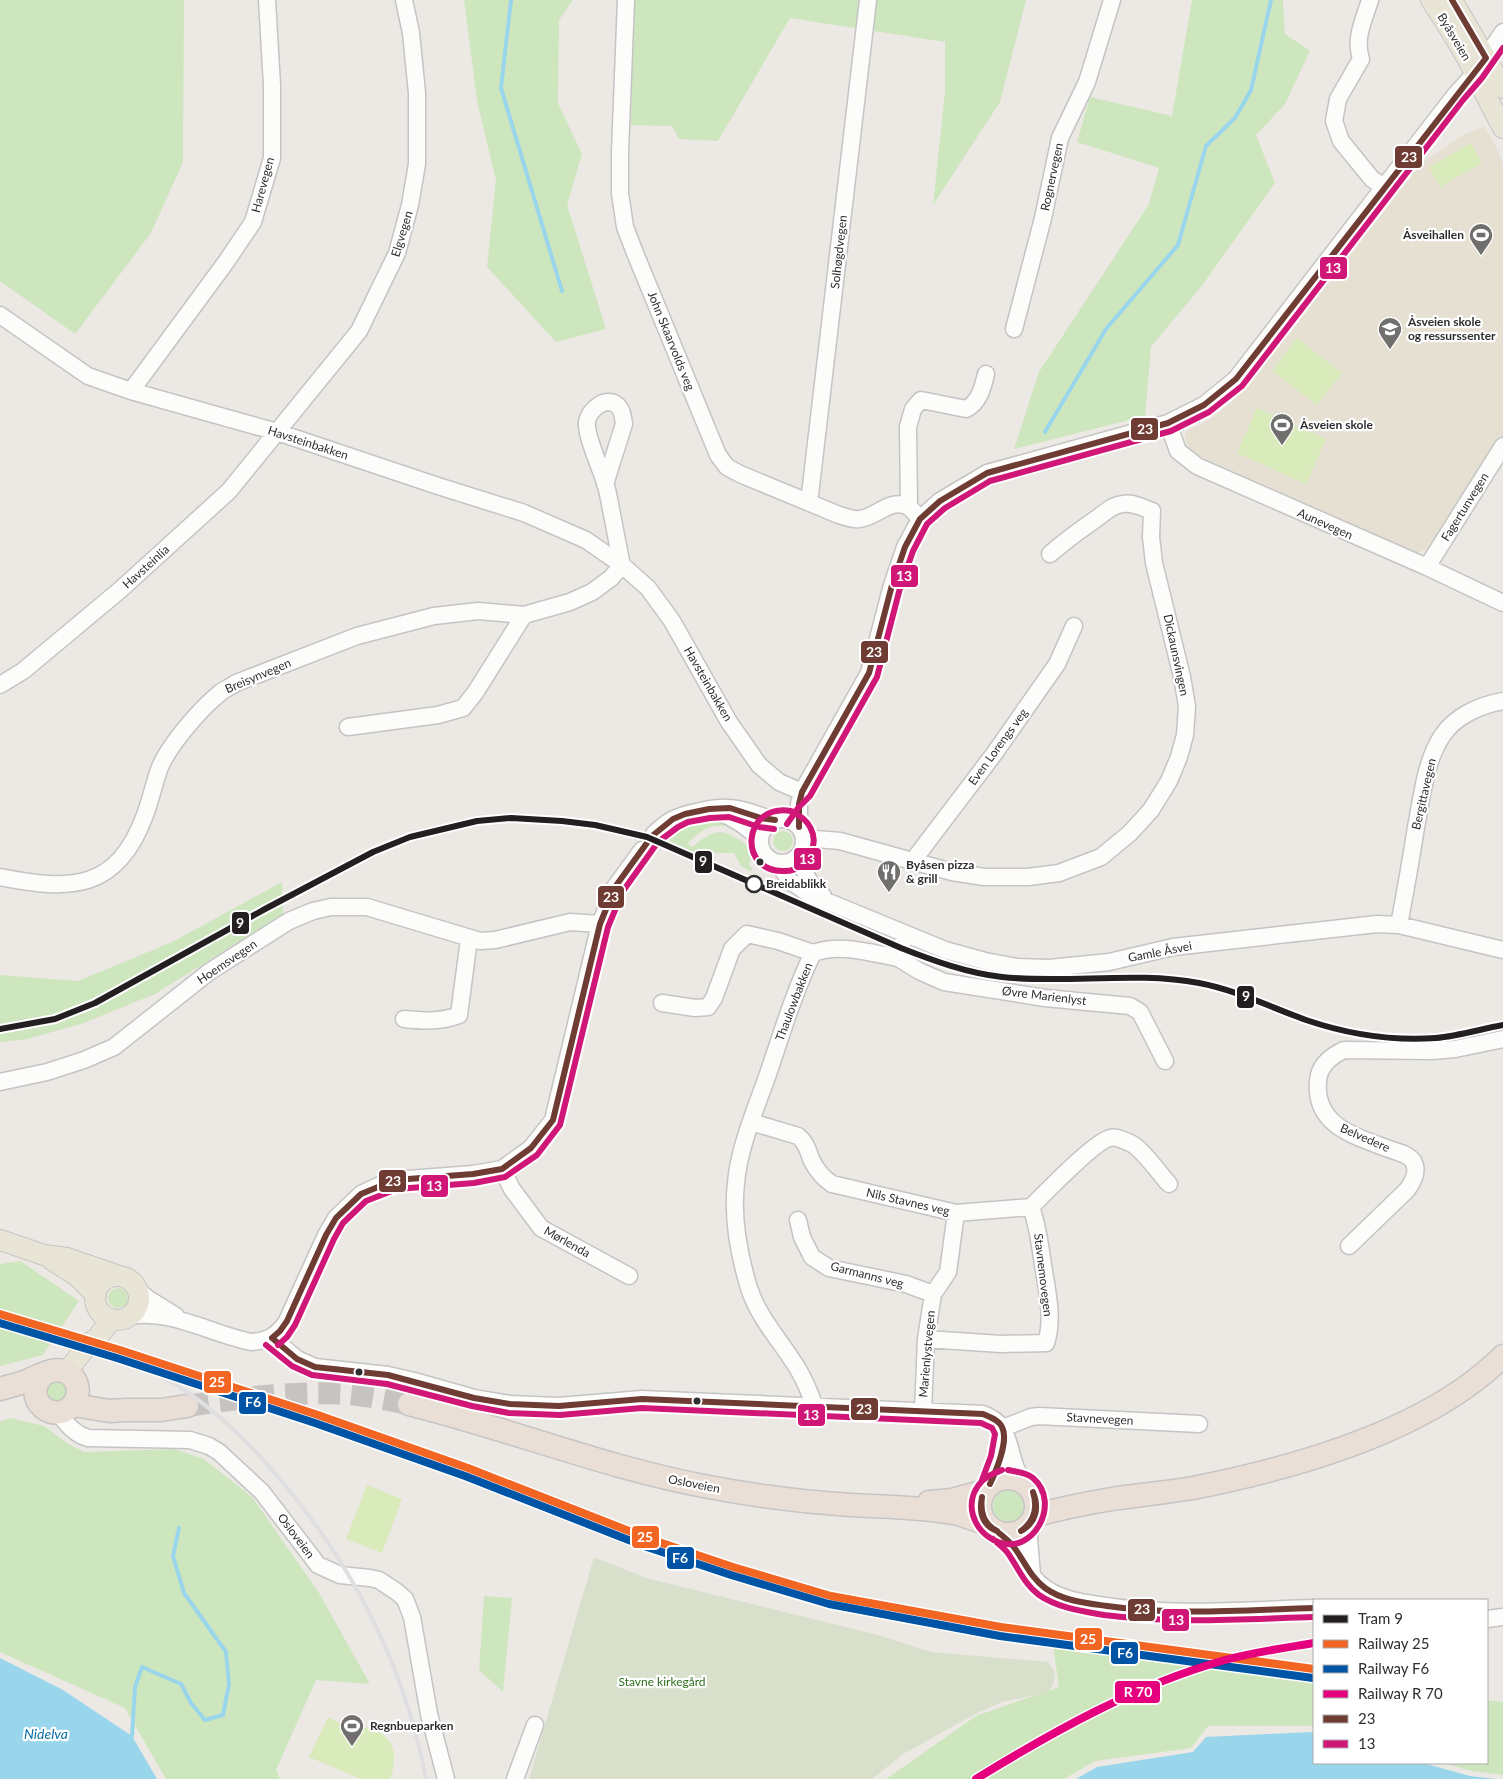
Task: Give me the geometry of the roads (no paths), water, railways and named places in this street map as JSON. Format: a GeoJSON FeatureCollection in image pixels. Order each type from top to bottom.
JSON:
{"type":"FeatureCollection","features":[{"type":"Feature","properties":{"kind":"highway"},"geometry":{"type":"LineString","coordinates":[[1033,1519],[1107,1500],[1192,1488],[1244,1477],[1352,1444],[1430,1410],[1465,1388],[1503,1356]]}},
{"type":"Feature","properties":{"kind":"highway"},"geometry":{"type":"LineString","coordinates":[[0,1389],[52,1370],[60,1370],[71,1376],[88,1390],[126,1410]]}},
{"type":"Feature","properties":{"kind":"highway"},"geometry":{"type":"LineString","coordinates":[[45,1373],[39,1378],[36,1385],[36,1399],[57,1408]]}},
{"type":"Feature","properties":{"kind":"highway"},"geometry":{"type":"LineString","coordinates":[[57,1408],[78,1392],[71,1376]]}},
{"type":"Feature","properties":{"kind":"highway"},"geometry":{"type":"LineString","coordinates":[[0,1399],[16,1400],[57,1408],[110,1412],[126,1410],[155,1411],[187,1406]]}},
{"type":"Feature","properties":{"kind":"highway","name":"Osloveien"},"geometry":{"type":"LineString","coordinates":[[409,1404],[455,1416],[604,1462],[675,1480],[774,1498],[852,1505],[899,1506],[955,1513],[992,1528]]}},
{"type":"Feature","properties":{"kind":"highway"},"geometry":{"type":"LineString","coordinates":[[1027,1485],[1035,1496],[1037,1505],[1033,1519],[1024,1530],[1016,1534],[1007,1535],[992,1528],[982,1516],[980,1507],[981,1499],[987,1488],[997,1480],[1015,1478],[1047,1496],[1107,1500]]}},
{"type":"Feature","properties":{"kind":"highway","name":"Osloveien"},"geometry":{"type":"LineString","coordinates":[[899,1506],[952,1500],[987,1488]]}},
{"type":"Feature","properties":{"kind":"main road","name":"Byåsveien"},"geometry":{"type":"LineString","coordinates":[[1432,0],[1458,42],[1503,88]]}},
{"type":"Feature","properties":{"kind":"main road","name":"Byåsveien"},"geometry":{"type":"LineString","coordinates":[[1452,0],[1481,66],[1486,99],[1503,128]]}},
{"type":"Feature","properties":{"kind":"main road"},"geometry":{"type":"LineString","coordinates":[[0,1240],[44,1255],[67,1258],[127,1278],[138,1290],[138,1306],[109,1310],[90,1333],[88,1344],[71,1376]]}},
{"type":"Feature","properties":{"kind":"main road"},"geometry":{"type":"LineString","coordinates":[[44,1255],[77,1276],[109,1310]]}},
{"type":"Feature","properties":{"kind":"main road"},"geometry":{"type":"LineString","coordinates":[[109,1310],[98,1287],[111,1277],[119,1276]]}},
{"type":"Feature","properties":{"kind":"street","name":"Harevegen"},"geometry":{"type":"LineString","coordinates":[[131,391],[226,262],[253,222],[272,158],[272,85],[267,0]]}},
{"type":"Feature","properties":{"kind":"street","name":"Elgvegen"},"geometry":{"type":"LineString","coordinates":[[277,432],[359,331],[397,253],[410,205],[417,164],[417,94],[411,33],[404,0]]}},
{"type":"Feature","properties":{"kind":"street","name":"John Skaarvolds veg"},"geometry":{"type":"LineString","coordinates":[[626,0],[620,152],[620,193],[625,227],[718,455],[727,467],[740,474],[840,515],[857,520],[889,506],[914,513]]}},
{"type":"Feature","properties":{"kind":"street","name":"Solhøgdvegen"},"geometry":{"type":"LineString","coordinates":[[809,503],[868,0]]}},
{"type":"Feature","properties":{"kind":"street","name":"Rognervegen"},"geometry":{"type":"LineString","coordinates":[[1014,329],[1043,218],[1060,138],[1087,82],[1112,0]]}},
{"type":"Feature","properties":{"kind":"street"},"geometry":{"type":"LineString","coordinates":[[1370,0],[1358,39],[1358,50],[1361,59],[1338,99],[1334,121],[1341,141],[1372,179],[1384,187]]}},
{"type":"Feature","properties":{"kind":"street"},"geometry":{"type":"LineString","coordinates":[[914,513],[940,501],[987,472],[1168,423],[1204,404],[1236,379],[1450,102],[1481,66],[1503,32]]}},
{"type":"Feature","properties":{"kind":"street","name":"Havsteinbakken"},"geometry":{"type":"LineString","coordinates":[[0,315],[88,376],[131,391],[277,432],[524,513],[586,540],[622,565],[648,588],[672,621],[729,722],[759,765],[779,782],[802,792]]}},
{"type":"Feature","properties":{"kind":"street"},"geometry":{"type":"LineString","coordinates":[[760,840],[766,826],[777,819],[802,792],[869,673],[892,585],[906,547],[914,513],[908,427],[913,409],[921,400],[966,409],[973,406],[983,386],[986,374]]}},
{"type":"Feature","properties":{"kind":"street","name":"Aunevegen"},"geometry":{"type":"LineString","coordinates":[[1168,423],[1178,451],[1197,466],[1503,603]]}},
{"type":"Feature","properties":{"kind":"street","name":"Havsteinlia"},"geometry":{"type":"LineString","coordinates":[[0,685],[23,671],[120,590],[222,498],[277,432]]}},
{"type":"Feature","properties":{"kind":"street","name":"Fagertunvegen"},"geometry":{"type":"LineString","coordinates":[[1427,568],[1503,446]]}},
{"type":"Feature","properties":{"kind":"street"},"geometry":{"type":"LineString","coordinates":[[606,484],[622,565]]}},
{"type":"Feature","properties":{"kind":"street","name":"Dickaunsvingen"},"geometry":{"type":"LineString","coordinates":[[802,839],[840,841],[952,872],[984,877],[1028,877],[1060,873],[1101,857],[1130,833],[1151,810],[1168,781],[1178,757],[1185,735],[1187,706],[1182,677],[1154,563],[1151,537],[1152,512],[1133,504],[1111,506],[1097,519],[1081,528],[1050,554]]}},
{"type":"Feature","properties":{"kind":"street","name":"Breisynvegen"},"geometry":{"type":"LineString","coordinates":[[0,877],[34,884],[59,885],[104,874],[125,854],[135,838],[145,815],[161,766],[180,735],[220,693],[236,684],[357,636],[434,616],[478,612],[524,615],[570,602],[592,592],[611,578],[622,565]]}},
{"type":"Feature","properties":{"kind":"street"},"geometry":{"type":"LineString","coordinates":[[348,727],[438,715],[463,708],[475,693],[524,615]]}},
{"type":"Feature","properties":{"kind":"street","name":"Even Lorengs veg"},"geometry":{"type":"LineString","coordinates":[[912,862],[994,754],[1057,664],[1074,626]]}},
{"type":"Feature","properties":{"kind":"street","name":"Bergittavegen"},"geometry":{"type":"LineString","coordinates":[[1399,925],[1424,784],[1436,746],[1453,723],[1467,713],[1479,707],[1503,701]]}},
{"type":"Feature","properties":{"kind":"street","name":"Gamle Åsvei"},"geometry":{"type":"LineString","coordinates":[[802,792],[799,804],[803,869],[807,879],[826,899]]}},
{"type":"Feature","properties":{"kind":"street"},"geometry":{"type":"LineString","coordinates":[[654,834],[673,819],[685,814],[709,810],[730,808],[761,818],[789,820],[802,839],[794,860],[778,863],[767,857],[763,852],[760,840],[740,822],[709,810]]}},
{"type":"Feature","properties":{"kind":"street"},"geometry":{"type":"LineString","coordinates":[[109,1310],[185,1321],[251,1342],[260,1342],[272,1338],[287,1321],[317,1252],[331,1226],[347,1206],[361,1194],[395,1180],[473,1174],[502,1169],[531,1148],[553,1120],[600,924],[615,887],[642,850]]}},
{"type":"Feature","properties":{"kind":"street","name":"Gamle Åsvei"},"geometry":{"type":"LineString","coordinates":[[778,863],[790,881],[799,888],[945,950],[985,961],[1017,967],[1049,968],[1109,962],[1173,947],[1366,925],[1399,925],[1503,950]]}},
{"type":"Feature","properties":{"kind":"street","name":"Hoemsvegen"},"geometry":{"type":"LineString","coordinates":[[0,1082],[47,1072],[84,1060],[114,1047],[209,972],[289,921],[313,911],[331,907],[367,907],[480,941],[495,940],[570,922],[600,924]]}},
{"type":"Feature","properties":{"kind":"street"},"geometry":{"type":"LineString","coordinates":[[662,1003],[695,1008],[708,1007],[714,998],[732,949],[747,934],[778,941],[813,953]]}},
{"type":"Feature","properties":{"kind":"street"},"geometry":{"type":"LineString","coordinates":[[898,958],[905,934]]}},
{"type":"Feature","properties":{"kind":"street"},"geometry":{"type":"LineString","coordinates":[[404,1019],[437,1021],[459,1015],[469,939]]}},
{"type":"Feature","properties":{"kind":"street","name":"Thaulowbakken"},"geometry":{"type":"LineString","coordinates":[[815,1406],[798,1368],[760,1315],[749,1288],[736,1225],[736,1181],[751,1122],[799,985],[813,953],[824,949],[846,948],[898,958]]}},
{"type":"Feature","properties":{"kind":"street","name":"Øvre Marienlyst"},"geometry":{"type":"LineString","coordinates":[[898,958],[919,971],[944,982],[1045,998],[1130,1006],[1140,1012],[1165,1061]]}},
{"type":"Feature","properties":{"kind":"street","name":"Belvedere"},"geometry":{"type":"LineString","coordinates":[[1349,1246],[1407,1190],[1412,1183],[1415,1169],[1414,1162],[1404,1154],[1336,1126],[1328,1118],[1319,1101],[1318,1093],[1319,1074],[1323,1067],[1336,1053],[1344,1050],[1432,1051],[1503,1039]]}},
{"type":"Feature","properties":{"kind":"street","name":"Nils Stavnes veg"},"geometry":{"type":"LineString","coordinates":[[751,1122],[798,1136],[803,1140],[819,1172],[824,1179],[832,1184],[956,1213],[1031,1207]]}},
{"type":"Feature","properties":{"kind":"street"},"geometry":{"type":"LineString","coordinates":[[1031,1207],[1049,1188],[1098,1144],[1109,1138],[1117,1138],[1134,1145],[1168,1184]]}},
{"type":"Feature","properties":{"kind":"street","name":"Mørlenda"},"geometry":{"type":"LineString","coordinates":[[502,1169],[512,1189],[541,1228],[629,1276]]}},
{"type":"Feature","properties":{"kind":"street","name":"Stavnemovegen"},"geometry":{"type":"LineString","coordinates":[[926,1339],[1001,1344],[1046,1343],[1049,1333],[1050,1310],[1036,1221],[1031,1207]]}},
{"type":"Feature","properties":{"kind":"street","name":"Marienlystvegen"},"geometry":{"type":"LineString","coordinates":[[923,1411],[926,1339],[933,1294],[948,1272],[956,1213]]}},
{"type":"Feature","properties":{"kind":"street","name":"Garmanns veg"},"geometry":{"type":"LineString","coordinates":[[798,1220],[802,1237],[812,1257],[830,1268],[906,1284],[933,1294]]}},
{"type":"Feature","properties":{"kind":"street"},"geometry":{"type":"LineString","coordinates":[[138,1290],[147,1298],[185,1321]]}},
{"type":"Feature","properties":{"kind":"street"},"geometry":{"type":"LineString","coordinates":[[272,1338],[297,1359],[315,1367],[388,1375],[474,1398],[510,1404],[559,1406],[642,1399],[983,1414],[993,1418],[1004,1433],[1011,1448],[1016,1469],[1027,1485]]}},
{"type":"Feature","properties":{"kind":"street","name":"Osloveien"},"geometry":{"type":"LineString","coordinates":[[57,1408],[76,1432],[88,1438],[190,1440],[209,1446],[262,1492],[318,1565],[340,1575],[379,1580],[405,1599],[412,1618],[429,1714],[446,1779]]}},
{"type":"Feature","properties":{"kind":"street","name":"Stavnevegen"},"geometry":{"type":"LineString","coordinates":[[1004,1433],[1031,1417],[1039,1416],[1199,1424]]}},
{"type":"Feature","properties":{"kind":"street"},"geometry":{"type":"LineString","coordinates":[[987,1488],[997,1469],[1004,1433]]}},
{"type":"Feature","properties":{"kind":"street"},"geometry":{"type":"LineString","coordinates":[[1032,1576],[1029,1539],[1033,1519]]}},
{"type":"Feature","properties":{"kind":"street"},"geometry":{"type":"LineString","coordinates":[[992,1528],[1012,1546],[1032,1576],[1045,1589],[1061,1596],[1087,1603],[1132,1610],[1188,1613],[1313,1608]]}},
{"type":"Feature","properties":{"kind":"street"},"geometry":{"type":"LineString","coordinates":[[1488,1619],[1503,1618]]}},
{"type":"Feature","properties":{"kind":"street"},"geometry":{"type":"LineString","coordinates":[[515,1779],[535,1725]]}},
{"type":"Feature","properties":{"kind":"water","name":"Nidelva"},"geometry":{"type":"Polygon","coordinates":[[[0,1658],[63,1690],[132,1736],[157,1779],[0,1779],[0,1658]]]}},
{"type":"Feature","properties":{"kind":"water"},"geometry":{"type":"Polygon","coordinates":[[[1310,1732],[1313,1733],[1313,1764],[1427,1764],[1470,1776],[1496,1779],[1076,1779],[1097,1767],[1193,1752],[1206,1737],[1310,1732]]]}},
{"type":"Feature","properties":{"kind":"waterway"},"geometry":{"type":"LineString","coordinates":[[511,0],[501,88],[562,291]]}},
{"type":"Feature","properties":{"kind":"waterway"},"geometry":{"type":"LineString","coordinates":[[1045,432],[1106,329],[1178,245],[1206,146],[1235,118],[1251,90],[1271,0]]}},
{"type":"Feature","properties":{"kind":"waterway"},"geometry":{"type":"LineString","coordinates":[[132,1736],[135,1687],[142,1667],[181,1684],[191,1703],[205,1720],[223,1715],[229,1684],[226,1652],[184,1593],[173,1556],[179,1528]]}},
{"type":"Feature","properties":{"kind":"tunnel"},"geometry":{"type":"LineString","coordinates":[[187,1406],[247,1398],[308,1393],[349,1394],[409,1404]]}},
{"type":"Feature","properties":{"kind":"railway"},"geometry":{"type":"LineString","coordinates":[[29,1322],[112,1352],[172,1382],[228,1424],[273,1471],[333,1550],[374,1622],[405,1698],[417,1738],[426,1779]]}},
{"type":"Feature","properties":{"kind":"tram line","name":"9"},"geometry":{"type":"LineString","coordinates":[[0,1029],[55,1019],[95,1003],[373,852],[410,837],[477,821],[511,818],[595,825],[647,837],[901,948],[938,962],[976,973],[1027,979],[1150,978],[1199,983],[1240,994],[1322,1025],[1354,1033],[1387,1037],[1436,1038],[1503,1025]]}},
{"type":"Feature","properties":{"kind":"rail line","name":"25"},"geometry":{"type":"LineString","coordinates":[[0,1314],[120,1350],[318,1415],[468,1468],[647,1538],[733,1567],[831,1596],[1001,1627],[1313,1669]]}},
{"type":"Feature","properties":{"kind":"rail line","name":"F6"},"geometry":{"type":"LineString","coordinates":[[0,1323],[117,1358],[315,1423],[465,1476],[644,1546],[731,1575],[829,1604],[1000,1636],[1313,1678]]}},
{"type":"Feature","properties":{"kind":"place","name":"Åsveihallen"},"geometry":{"type":"Point","coordinates":[1481,256]}},
{"type":"Feature","properties":{"kind":"place","name":"Åsveien skole og ressurssenter"},"geometry":{"type":"Point","coordinates":[1390,350]}},
{"type":"Feature","properties":{"kind":"place","name":"Åsveien skole"},"geometry":{"type":"Point","coordinates":[1282,446]}},
{"type":"Feature","properties":{"kind":"place","name":"Breidablikk"},"geometry":{"type":"Point","coordinates":[754,884]}},
{"type":"Feature","properties":{"kind":"place","name":"Byåsen pizza & grill"},"geometry":{"type":"Point","coordinates":[889,893]}},
{"type":"Feature","properties":{"kind":"place","name":"Regnbueparken"},"geometry":{"type":"Point","coordinates":[352,1747]}},
{"type":"Feature","properties":{"kind":"park label","name":"Stavne kirkegård"},"geometry":{"type":"Point","coordinates":[662,1682]}}]}
